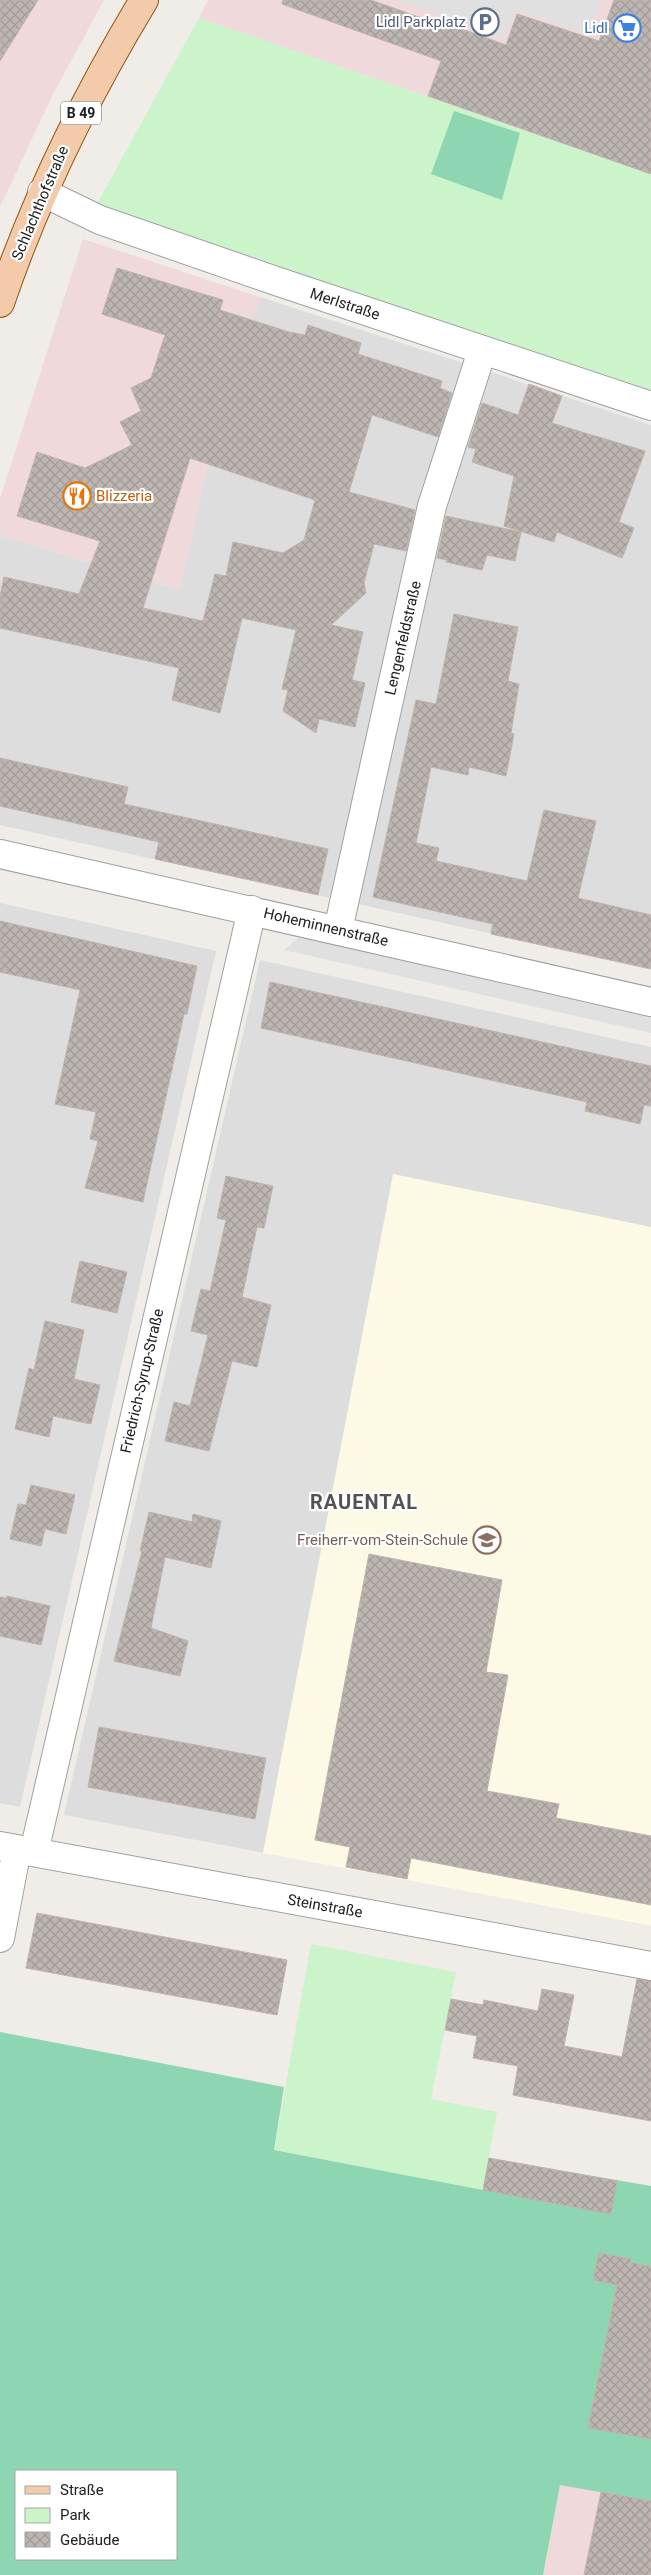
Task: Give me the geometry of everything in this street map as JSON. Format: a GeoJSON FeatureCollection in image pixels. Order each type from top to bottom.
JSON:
{"type":"FeatureCollection","features":[{"type":"Feature","properties":{"kind":"main road","name":"Schlachthofstraße"},"geometry":{"type":"LineString","coordinates":[[0,303],[42,192],[78,118],[144,0]]}},
{"type":"Feature","properties":{"kind":"street","name":"Merlstraße"},"geometry":{"type":"LineString","coordinates":[[42,192],[100,220],[482,351],[651,406]]}},
{"type":"Feature","properties":{"kind":"street","name":"Lengenfeldstraße"},"geometry":{"type":"LineString","coordinates":[[338,930],[432,506],[482,351]]}},
{"type":"Feature","properties":{"kind":"street","name":"Hoheminnenstraße"},"geometry":{"type":"LineString","coordinates":[[0,854],[651,1002]]}},
{"type":"Feature","properties":{"kind":"street","name":"Friedrich-Syrup-Straße"},"geometry":{"type":"LineString","coordinates":[[0,1938],[17,1849],[252,910]]}},
{"type":"Feature","properties":{"kind":"street","name":"Steinstraße"},"geometry":{"type":"LineString","coordinates":[[17,1849],[651,1966]]}},
{"type":"Feature","properties":{"kind":"shaded area"},"geometry":{"type":"Polygon","coordinates":[[[0,0],[104,0],[52,96],[0,207],[0,0]]]}},
{"type":"Feature","properties":{"kind":"shaded area"},"geometry":{"type":"Polygon","coordinates":[[[208,0],[651,0],[651,174],[199,18],[208,0]]]}},
{"type":"Feature","properties":{"kind":"shaded area","name":"Lidl Parkplatz"},"geometry":{"type":"Polygon","coordinates":[[[398,0],[600,0],[588,35],[516,9],[505,39],[398,0]]]}},
{"type":"Feature","properties":{"kind":"shaded area"},"geometry":{"type":"Polygon","coordinates":[[[83,239],[260,297],[208,465],[179,590],[0,535],[0,499],[83,239]]]}},
{"type":"Feature","properties":{"kind":"shaded area"},"geometry":{"type":"Polygon","coordinates":[[[260,297],[463,363],[419,500],[330,898],[0,825],[0,535],[179,590],[208,465],[260,297]]]}},
{"type":"Feature","properties":{"kind":"shaded area"},"geometry":{"type":"Polygon","coordinates":[[[491,372],[651,425],[651,969],[358,904],[449,500],[491,372]]]}},
{"type":"Feature","properties":{"kind":"shaded area"},"geometry":{"type":"Polygon","coordinates":[[[0,903],[216,951],[20,1807],[0,1803],[0,903]]]}},
{"type":"Feature","properties":{"kind":"shaded area"},"geometry":{"type":"Polygon","coordinates":[[[304,933],[651,1011],[651,1033],[284,950],[304,933]]]}},
{"type":"Feature","properties":{"kind":"shaded area"},"geometry":{"type":"Polygon","coordinates":[[[260,960],[651,1047],[651,1926],[64,1815],[260,960]]]}},
{"type":"Feature","properties":{"kind":"shaded area","name":"Freiherr-vom-Stein-Schule"},"geometry":{"type":"Polygon","coordinates":[[[393,1174],[651,1227],[651,1926],[263,1853],[393,1174]]]}},
{"type":"Feature","properties":{"kind":"shaded area"},"geometry":{"type":"Polygon","coordinates":[[[560,2484],[651,2501],[651,2575],[543,2575],[560,2484]]]}},
{"type":"Feature","properties":{"kind":"green space"},"geometry":{"type":"Polygon","coordinates":[[[199,18],[651,174],[651,395],[404,312],[97,204],[199,18]]]}},
{"type":"Feature","properties":{"kind":"green space"},"geometry":{"type":"Polygon","coordinates":[[[454,111],[520,133],[502,200],[431,174],[454,111]]]}},
{"type":"Feature","properties":{"kind":"green space"},"geometry":{"type":"Polygon","coordinates":[[[311,1944],[456,1972],[431,2099],[497,2112],[483,2190],[274,2150],[311,1944]]]}},
{"type":"Feature","properties":{"kind":"green space"},"geometry":{"type":"Polygon","coordinates":[[[0,2032],[284,2087],[274,2150],[483,2190],[489,2158],[651,2186],[651,2501],[560,2485],[543,2575],[0,2575],[0,2032]]]}},
{"type":"Feature","properties":{"kind":"building"},"geometry":{"type":"Polygon","coordinates":[[[0,0],[38,0],[0,61],[0,0]]]}},
{"type":"Feature","properties":{"kind":"building"},"geometry":{"type":"Polygon","coordinates":[[[283,0],[371,0],[427,20],[429,17],[506,45],[517,14],[599,41],[614,0],[651,0],[651,174],[428,96],[441,61],[282,4],[283,0]]]}},
{"type":"Feature","properties":{"kind":"building"},"geometry":{"type":"Polygon","coordinates":[[[117,268],[223,300],[220,310],[289,332],[305,335],[308,325],[361,343],[358,354],[442,381],[440,388],[452,393],[438,437],[372,415],[349,492],[415,510],[406,551],[374,544],[364,583],[366,593],[331,625],[363,632],[352,680],[365,683],[355,727],[319,719],[316,733],[283,711],[288,690],[282,689],[296,630],[242,618],[220,713],[172,700],[179,668],[0,628],[0,596],[4,577],[79,594],[100,541],[17,516],[37,452],[85,468],[132,445],[120,422],[141,411],[131,388],[151,378],[165,335],[102,314],[117,268]],[[190,458],[143,608],[203,621],[215,574],[226,576],[233,542],[283,553],[304,540],[315,500],[190,458]]]}},
{"type":"Feature","properties":{"kind":"building"},"geometry":{"type":"Polygon","coordinates":[[[529,384],[562,396],[552,423],[645,451],[619,522],[634,528],[622,558],[557,532],[554,542],[504,526],[514,476],[472,462],[476,449],[468,447],[482,403],[518,415],[529,384]]]}},
{"type":"Feature","properties":{"kind":"building"},"geometry":{"type":"Polygon","coordinates":[[[446,516],[521,532],[515,561],[487,555],[482,570],[446,562],[447,560],[437,558],[446,516]]]}},
{"type":"Feature","properties":{"kind":"building"},"geometry":{"type":"Polygon","coordinates":[[[454,614],[518,627],[508,681],[519,684],[511,733],[514,734],[506,776],[469,767],[468,775],[431,767],[416,843],[439,848],[436,861],[527,881],[544,810],[596,821],[578,898],[651,915],[651,969],[491,934],[493,924],[373,897],[416,700],[436,704],[454,614]]]}},
{"type":"Feature","properties":{"kind":"building"},"geometry":{"type":"Polygon","coordinates":[[[0,758],[128,787],[124,804],[328,849],[318,895],[155,859],[159,842],[0,806],[0,758]]]}},
{"type":"Feature","properties":{"kind":"building"},"geometry":{"type":"Polygon","coordinates":[[[0,921],[197,966],[187,1014],[184,1014],[143,1202],[85,1188],[98,1141],[90,1139],[96,1112],[55,1104],[80,990],[0,972],[0,921]]]}},
{"type":"Feature","properties":{"kind":"building"},"geometry":{"type":"Polygon","coordinates":[[[270,982],[651,1066],[651,1106],[644,1105],[640,1124],[585,1111],[587,1102],[261,1028],[270,982]]]}},
{"type":"Feature","properties":{"kind":"building"},"geometry":{"type":"Polygon","coordinates":[[[226,1176],[273,1186],[264,1228],[257,1227],[242,1297],[271,1305],[257,1367],[232,1361],[209,1451],[165,1441],[174,1402],[190,1406],[208,1335],[191,1331],[201,1289],[210,1291],[226,1220],[217,1218],[226,1176]]]}},
{"type":"Feature","properties":{"kind":"building"},"geometry":{"type":"Polygon","coordinates":[[[80,1261],[127,1272],[117,1313],[71,1302],[80,1261]]]}},
{"type":"Feature","properties":{"kind":"building"},"geometry":{"type":"Polygon","coordinates":[[[45,1321],[84,1330],[74,1379],[100,1385],[91,1424],[53,1416],[49,1437],[15,1429],[29,1368],[34,1370],[45,1321]]]}},
{"type":"Feature","properties":{"kind":"building"},"geometry":{"type":"Polygon","coordinates":[[[31,1485],[75,1495],[66,1534],[45,1529],[41,1546],[10,1539],[18,1504],[26,1505],[31,1485]]]}},
{"type":"Feature","properties":{"kind":"building"},"geometry":{"type":"Polygon","coordinates":[[[149,1512],[192,1522],[193,1514],[221,1521],[211,1568],[165,1557],[151,1628],[188,1641],[180,1676],[114,1661],[142,1551],[140,1551],[149,1512]]]}},
{"type":"Feature","properties":{"kind":"building"},"geometry":{"type":"Polygon","coordinates":[[[369,1554],[502,1580],[486,1672],[508,1675],[487,1791],[559,1804],[556,1818],[651,1836],[651,1905],[411,1858],[407,1879],[346,1867],[350,1847],[315,1840],[369,1554]]]}},
{"type":"Feature","properties":{"kind":"building"},"geometry":{"type":"Polygon","coordinates":[[[7,1596],[50,1606],[41,1645],[0,1636],[0,1597],[7,1598],[7,1596]]]}},
{"type":"Feature","properties":{"kind":"building"},"geometry":{"type":"Polygon","coordinates":[[[99,1727],[266,1758],[255,1819],[88,1787],[99,1727]]]}},
{"type":"Feature","properties":{"kind":"building"},"geometry":{"type":"Polygon","coordinates":[[[37,1913],[287,1960],[277,2015],[26,1968],[37,1913]]]}},
{"type":"Feature","properties":{"kind":"building"},"geometry":{"type":"Polygon","coordinates":[[[637,1979],[651,1981],[651,2121],[513,2095],[518,2066],[473,2058],[477,2036],[445,2030],[451,1999],[483,2005],[484,2000],[538,2011],[542,1989],[574,1995],[564,2046],[622,2057],[637,1979]]]}},
{"type":"Feature","properties":{"kind":"building"},"geometry":{"type":"Polygon","coordinates":[[[489,2158],[617,2181],[611,2214],[483,2190],[489,2158]]]}},
{"type":"Feature","properties":{"kind":"building"},"geometry":{"type":"Polygon","coordinates":[[[599,2253],[631,2259],[630,2262],[651,2267],[651,2439],[588,2428],[617,2285],[593,2280],[599,2253]]]}},
{"type":"Feature","properties":{"kind":"building"},"geometry":{"type":"Polygon","coordinates":[[[601,2492],[651,2501],[651,2575],[584,2575],[601,2492]]]}},
{"type":"Feature","properties":{"kind":"place","name":"Lidl Parkplatz"},"geometry":{"type":"Point","coordinates":[485,22]}},
{"type":"Feature","properties":{"kind":"place","name":"Lidl"},"geometry":{"type":"Point","coordinates":[627,28]}},
{"type":"Feature","properties":{"kind":"place","name":"Blizzeria"},"geometry":{"type":"Point","coordinates":[77,496]}},
{"type":"Feature","properties":{"kind":"place","name":"Freiherr-vom-Stein-Schule"},"geometry":{"type":"Point","coordinates":[487,1540]}},
{"type":"Feature","properties":{"kind":"district","name":"RAUENTAL"},"geometry":{"type":"Point","coordinates":[364,1502]}}]}
